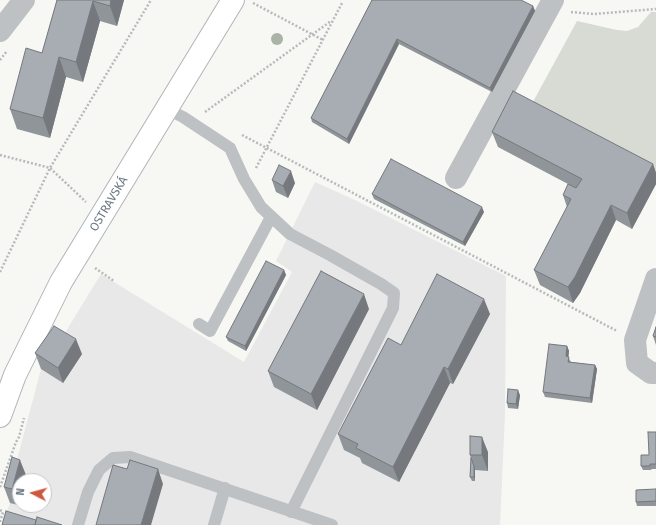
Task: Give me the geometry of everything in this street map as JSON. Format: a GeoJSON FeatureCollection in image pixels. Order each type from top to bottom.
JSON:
{"type":"FeatureCollection","features":[{"type":"Feature","properties":{"kind":"street"},"geometry":{"type":"LineString","coordinates":[[0,31],[24,0]]}},
{"type":"Feature","properties":{"kind":"street","name":"OSTRAVSKÁ"},"geometry":{"type":"LineString","coordinates":[[0,416],[15,374],[61,282],[167,108],[242,1]]}},
{"type":"Feature","properties":{"kind":"street"},"geometry":{"type":"LineString","coordinates":[[456,178],[550,5]]}},
{"type":"Feature","properties":{"kind":"street"},"geometry":{"type":"LineString","coordinates":[[656,279],[635,340],[637,363],[651,373],[656,373]]}},
{"type":"Feature","properties":{"kind":"lane"},"geometry":{"type":"LineString","coordinates":[[167,108],[230,148],[248,185],[261,207],[290,234],[381,284],[394,294],[393,308],[291,512]]}},
{"type":"Feature","properties":{"kind":"lane"},"geometry":{"type":"LineString","coordinates":[[199,324],[210,331],[271,217]]}},
{"type":"Feature","properties":{"kind":"lane"},"geometry":{"type":"LineString","coordinates":[[78,525],[88,492],[99,470],[113,458],[130,457],[332,525]]}},
{"type":"Feature","properties":{"kind":"lane"},"geometry":{"type":"LineString","coordinates":[[214,525],[225,488]]}},
{"type":"Feature","properties":{"kind":"path"},"geometry":{"type":"LineString","coordinates":[[0,272],[50,168],[151,0]]}},
{"type":"Feature","properties":{"kind":"path"},"geometry":{"type":"LineString","coordinates":[[242,1],[323,40]]}},
{"type":"Feature","properties":{"kind":"path"},"geometry":{"type":"LineString","coordinates":[[248,185],[342,3]]}},
{"type":"Feature","properties":{"kind":"path"},"geometry":{"type":"LineString","coordinates":[[550,5],[594,14],[656,9]]}},
{"type":"Feature","properties":{"kind":"path"},"geometry":{"type":"LineString","coordinates":[[207,116],[203,113],[332,21]]}},
{"type":"Feature","properties":{"kind":"path"},"geometry":{"type":"LineString","coordinates":[[239,134],[635,340]]}},
{"type":"Feature","properties":{"kind":"path"},"geometry":{"type":"LineString","coordinates":[[0,155],[50,168],[102,216]]}},
{"type":"Feature","properties":{"kind":"path"},"geometry":{"type":"LineString","coordinates":[[92,266],[114,281]]}},
{"type":"Feature","properties":{"kind":"path"},"geometry":{"type":"LineString","coordinates":[[0,510],[3,512],[0,522]]}},
{"type":"Feature","properties":{"kind":"shaded area"},"geometry":{"type":"Polygon","coordinates":[[[651,12],[656,12],[656,178],[528,111],[577,21],[627,31],[638,27],[651,12]]]}},
{"type":"Feature","properties":{"kind":"shaded area"},"geometry":{"type":"Polygon","coordinates":[[[315,182],[357,201],[506,276],[505,414],[500,525],[5,525],[7,511],[12,502],[12,513],[52,513],[52,473],[16,473],[14,471],[41,369],[101,274],[244,362],[292,272],[276,261],[315,182]]]}},
{"type":"Feature","properties":{"kind":"building"},"geometry":{"type":"Polygon","coordinates":[[[57,0],[111,0],[110,6],[93,1],[76,62],[59,57],[43,118],[10,109],[26,48],[42,53],[57,0]]]}},
{"type":"Feature","properties":{"kind":"building"},"geometry":{"type":"Polygon","coordinates":[[[372,0],[521,0],[533,6],[490,88],[397,39],[347,139],[311,118],[372,0]]]}},
{"type":"Feature","properties":{"kind":"building"},"geometry":{"type":"Polygon","coordinates":[[[513,91],[653,164],[627,213],[611,205],[575,277],[568,287],[534,270],[571,199],[563,195],[568,184],[576,188],[582,179],[492,132],[513,91]]]}},
{"type":"Feature","properties":{"kind":"building"},"geometry":{"type":"Polygon","coordinates":[[[391,159],[482,207],[463,242],[372,194],[391,159]]]}},
{"type":"Feature","properties":{"kind":"building"},"geometry":{"type":"Polygon","coordinates":[[[279,165],[291,171],[283,186],[272,180],[279,165]]]}},
{"type":"Feature","properties":{"kind":"building"},"geometry":{"type":"Polygon","coordinates":[[[266,261],[284,270],[245,346],[226,337],[266,261]]]}},
{"type":"Feature","properties":{"kind":"building"},"geometry":{"type":"Polygon","coordinates":[[[321,271],[364,294],[311,394],[268,371],[321,271]]]}},
{"type":"Feature","properties":{"kind":"building"},"geometry":{"type":"Polygon","coordinates":[[[437,274],[484,299],[448,369],[444,367],[393,467],[356,448],[358,444],[338,434],[388,338],[401,345],[437,274]]]}},
{"type":"Feature","properties":{"kind":"building"},"geometry":{"type":"Polygon","coordinates":[[[54,326],[76,339],[58,368],[35,353],[54,326]]]}},
{"type":"Feature","properties":{"kind":"building"},"geometry":{"type":"Polygon","coordinates":[[[656,327],[656,337],[653,336],[656,327]]]}},
{"type":"Feature","properties":{"kind":"building"},"geometry":{"type":"Polygon","coordinates":[[[549,344],[567,346],[566,356],[569,357],[568,362],[595,365],[590,398],[543,392],[549,344]]]}},
{"type":"Feature","properties":{"kind":"building"},"geometry":{"type":"Polygon","coordinates":[[[508,389],[518,390],[516,404],[507,403],[508,389]]]}},
{"type":"Feature","properties":{"kind":"building"},"geometry":{"type":"Polygon","coordinates":[[[648,432],[656,432],[656,464],[641,466],[641,455],[649,455],[648,432]]]}},
{"type":"Feature","properties":{"kind":"building"},"geometry":{"type":"Polygon","coordinates":[[[470,436],[482,437],[482,455],[470,455],[470,436]]]}},
{"type":"Feature","properties":{"kind":"building"},"geometry":{"type":"Polygon","coordinates":[[[12,457],[20,460],[16,473],[12,473],[12,489],[4,487],[12,457]]]}},
{"type":"Feature","properties":{"kind":"building"},"geometry":{"type":"Polygon","coordinates":[[[471,458],[474,466],[474,477],[470,477],[471,458]]]}},
{"type":"Feature","properties":{"kind":"building"},"geometry":{"type":"Polygon","coordinates":[[[130,460],[158,469],[141,525],[96,525],[113,465],[127,469],[130,460]]]}},
{"type":"Feature","properties":{"kind":"building"},"geometry":{"type":"Polygon","coordinates":[[[656,489],[656,501],[636,502],[636,490],[656,489]]]}},
{"type":"Feature","properties":{"kind":"building"},"geometry":{"type":"Polygon","coordinates":[[[6,511],[36,520],[35,525],[2,525],[6,511]]]}},
{"type":"Feature","properties":{"kind":"building"},"geometry":{"type":"Polygon","coordinates":[[[37,517],[62,525],[35,525],[37,517]]]}}]}
